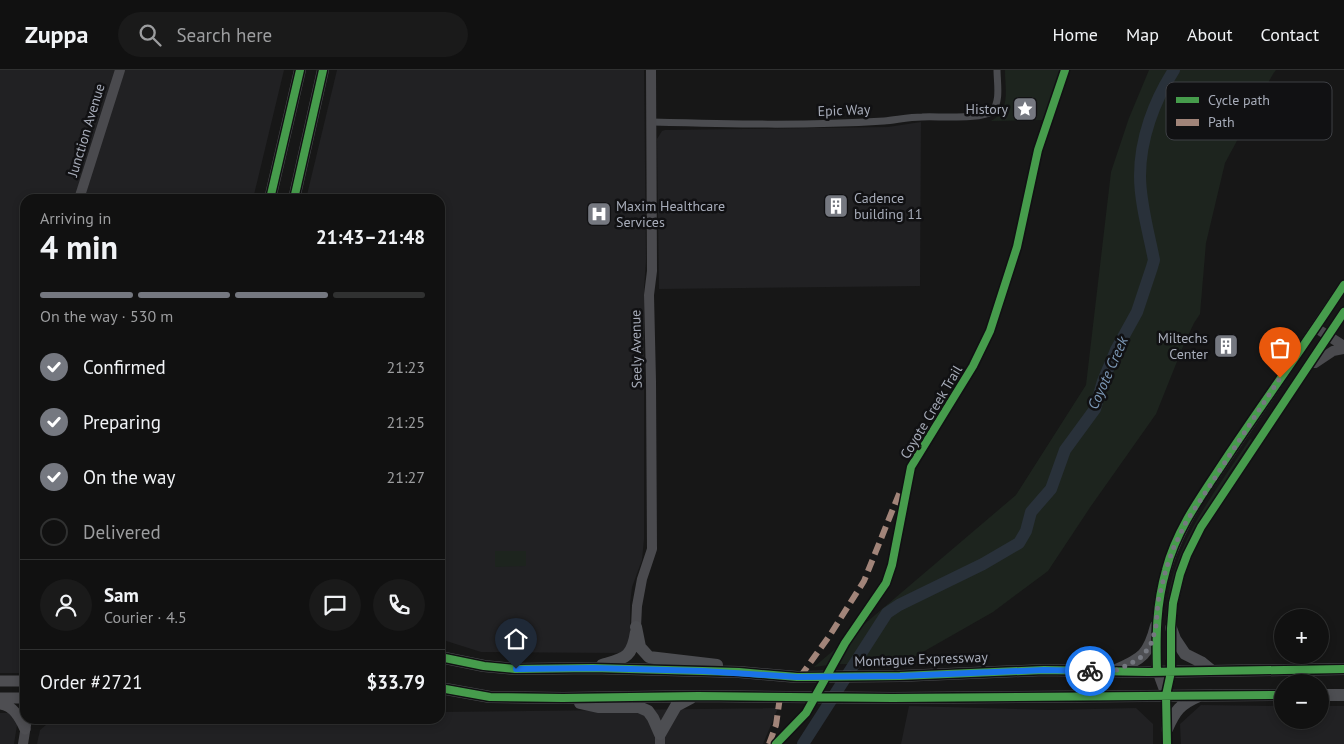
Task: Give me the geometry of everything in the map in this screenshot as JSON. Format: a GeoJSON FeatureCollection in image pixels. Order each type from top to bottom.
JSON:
{"type":"FeatureCollection","features":[{"type":"Feature","properties":{"kind":"highway"},"geometry":{"type":"LineString","coordinates":[[271,194],[300,70]]}},
{"type":"Feature","properties":{"kind":"highway"},"geometry":{"type":"LineString","coordinates":[[295,194],[323,70]]}},
{"type":"Feature","properties":{"kind":"highway"},"geometry":{"type":"LineString","coordinates":[[1112,672],[1143,656],[1152,642],[1156,626]]}},
{"type":"Feature","properties":{"kind":"highway"},"geometry":{"type":"LineString","coordinates":[[593,668],[622,659],[628,654],[634,641],[636,627]]}},
{"type":"Feature","properties":{"kind":"highway"},"geometry":{"type":"LineString","coordinates":[[636,627],[640,648],[649,657],[696,662],[720,666],[739,672]]}},
{"type":"Feature","properties":{"kind":"highway"},"geometry":{"type":"LineString","coordinates":[[1170,628],[1175,639],[1186,654],[1201,662],[1212,671]]}},
{"type":"Feature","properties":{"kind":"highway","name":"Montague Expressway"},"geometry":{"type":"LineString","coordinates":[[445,658],[484,666],[516,669],[593,668],[739,672],[804,677],[900,676],[1044,670],[1171,672],[1344,669]]}},
{"type":"Feature","properties":{"kind":"highway"},"geometry":{"type":"LineString","coordinates":[[445,689],[490,697],[563,698],[1274,695]]}},
{"type":"Feature","properties":{"kind":"highway"},"geometry":{"type":"LineString","coordinates":[[1167,728],[1174,713],[1186,702],[1202,695]]}},
{"type":"Feature","properties":{"kind":"highway"},"geometry":{"type":"LineString","coordinates":[[1329,695],[1344,695]]}},
{"type":"Feature","properties":{"kind":"highway"},"geometry":{"type":"LineString","coordinates":[[660,739],[676,706],[684,700],[698,696]]}},
{"type":"Feature","properties":{"kind":"highway"},"geometry":{"type":"LineString","coordinates":[[563,698],[598,707],[638,708],[648,711],[654,718],[660,739]]}},
{"type":"Feature","properties":{"kind":"main road","name":"Junction Avenue"},"geometry":{"type":"LineString","coordinates":[[81,194],[120,70]]}},
{"type":"Feature","properties":{"kind":"main road","name":"Seely Avenue"},"geometry":{"type":"LineString","coordinates":[[636,627],[637,606],[642,578],[652,549],[649,295],[652,271],[651,70]]}},
{"type":"Feature","properties":{"kind":"main road"},"geometry":{"type":"LineString","coordinates":[[1166,695],[1157,672],[1156,626],[1158,602],[1173,549],[1186,522],[1344,284]]}},
{"type":"Feature","properties":{"kind":"main road"},"geometry":{"type":"LineString","coordinates":[[1167,744],[1166,695],[1171,672],[1170,628],[1180,574],[1200,530],[1330,336],[1344,312]]}},
{"type":"Feature","properties":{"kind":"main road"},"geometry":{"type":"LineString","coordinates":[[1316,328],[1330,336],[1344,348]]}},
{"type":"Feature","properties":{"kind":"main road"},"geometry":{"type":"LineString","coordinates":[[1307,370],[1333,351],[1344,348]]}},
{"type":"Feature","properties":{"kind":"main road"},"geometry":{"type":"LineString","coordinates":[[0,681],[20,681]]}},
{"type":"Feature","properties":{"kind":"main road"},"geometry":{"type":"LineString","coordinates":[[0,698],[20,698]]}},
{"type":"Feature","properties":{"kind":"main road"},"geometry":{"type":"LineString","coordinates":[[0,704],[6,705],[20,718]]}},
{"type":"Feature","properties":{"kind":"main road"},"geometry":{"type":"LineString","coordinates":[[23,744],[26,724]]}},
{"type":"Feature","properties":{"kind":"street","name":"Epic Way"},"geometry":{"type":"LineString","coordinates":[[652,122],[726,124],[830,123],[885,121],[920,117],[983,116],[992,111],[997,101],[997,70]]}},
{"type":"Feature","properties":{"kind":"shaded area"},"geometry":{"type":"Polygon","coordinates":[[[0,70],[284,70],[254,194],[20,194],[20,673],[0,673],[0,70]]]}},
{"type":"Feature","properties":{"kind":"shaded area"},"geometry":{"type":"Polygon","coordinates":[[[337,70],[644,70],[646,260],[644,289],[644,539],[642,560],[632,587],[630,638],[624,653],[481,652],[445,641],[445,194],[307,194],[337,70]]]}},
{"type":"Feature","properties":{"kind":"shaded area"},"geometry":{"type":"Polygon","coordinates":[[[1005,70],[1063,70],[1044,120],[991,121],[1002,111],[1006,99],[1005,70]]]}},
{"type":"Feature","properties":{"kind":"shaded area"},"geometry":{"type":"Polygon","coordinates":[[[1149,70],[1276,70],[1269,82],[1166,82],[1166,140],[1237,140],[1225,163],[1206,243],[1200,314],[1184,344],[1156,414],[1048,571],[993,612],[900,665],[836,664],[814,667],[1016,495],[1086,385],[1111,172],[1129,118],[1149,70]]]}},
{"type":"Feature","properties":{"kind":"shaded area"},"geometry":{"type":"Polygon","coordinates":[[[921,122],[920,286],[659,289],[657,139],[662,131],[888,127],[921,122]]]}},
{"type":"Feature","properties":{"kind":"shaded area"},"geometry":{"type":"Polygon","coordinates":[[[1250,439],[1252,440],[1229,474],[1224,486],[1190,540],[1167,659],[1165,660],[1167,605],[1170,587],[1183,547],[1214,492],[1250,439]]]}},
{"type":"Feature","properties":{"kind":"shaded area"},"geometry":{"type":"Polygon","coordinates":[[[495,551],[526,551],[526,566],[495,567],[495,551]]]}},
{"type":"Feature","properties":{"kind":"shaded area"},"geometry":{"type":"Polygon","coordinates":[[[1201,705],[1274,706],[1274,729],[1329,729],[1329,706],[1344,706],[1344,744],[1181,744],[1180,724],[1201,705]]]}},
{"type":"Feature","properties":{"kind":"shaded area"},"geometry":{"type":"Polygon","coordinates":[[[909,706],[1051,710],[1136,708],[1153,724],[1153,744],[901,744],[909,706]]]}},
{"type":"Feature","properties":{"kind":"shaded area"},"geometry":{"type":"Polygon","coordinates":[[[778,708],[763,744],[37,744],[40,730],[47,724],[445,724],[445,712],[778,708]]]}},
{"type":"Feature","properties":{"kind":"shaded area"},"geometry":{"type":"Polygon","coordinates":[[[0,713],[19,713],[14,744],[0,744],[0,713]]]}},
{"type":"Feature","properties":{"kind":"waterway","name":"Coyote Creek"},"geometry":{"type":"LineString","coordinates":[[1167,82],[1174,70]]}},
{"type":"Feature","properties":{"kind":"waterway","name":"Coyote Creek"},"geometry":{"type":"LineString","coordinates":[[803,744],[887,613],[899,605],[983,564],[1019,543],[1026,531],[1031,512],[1051,489],[1065,450],[1095,409],[1103,381],[1116,350],[1137,312],[1154,260],[1141,197],[1140,176],[1145,134],[1154,107],[1166,84]]}},
{"type":"Feature","properties":{"kind":"marked path"},"geometry":{"type":"LineString","coordinates":[[800,677],[830,635],[864,581],[901,489]]}},
{"type":"Feature","properties":{"kind":"marked path"},"geometry":{"type":"LineString","coordinates":[[769,744],[776,725],[780,697]]}},
{"type":"Feature","properties":{"kind":"cycle path"},"geometry":{"type":"LineString","coordinates":[[271,194],[300,70]]}},
{"type":"Feature","properties":{"kind":"cycle path"},"geometry":{"type":"LineString","coordinates":[[295,194],[323,70]]}},
{"type":"Feature","properties":{"kind":"cycle path","name":"Coyote Creek Trail"},"geometry":{"type":"LineString","coordinates":[[776,744],[806,713],[845,643],[886,583],[892,565],[911,467],[973,366],[990,331],[1017,247],[1038,150],[1065,70]]}},
{"type":"Feature","properties":{"kind":"cycle path"},"geometry":{"type":"LineString","coordinates":[[1157,672],[1157,633],[1160,596],[1171,554],[1184,524],[1243,433],[1344,285]]}},
{"type":"Feature","properties":{"kind":"cycle path"},"geometry":{"type":"LineString","coordinates":[[1167,744],[1166,695],[1171,672],[1173,603],[1187,555],[1201,527],[1344,312]]}},
{"type":"Feature","properties":{"kind":"cycle path"},"geometry":{"type":"LineString","coordinates":[[445,658],[484,666],[515,669],[593,668],[739,672],[797,677],[900,676],[1044,670],[1148,672],[1344,669]]}},
{"type":"Feature","properties":{"kind":"cycle path"},"geometry":{"type":"LineString","coordinates":[[445,689],[490,697],[563,698],[1274,695]]}},
{"type":"Feature","properties":{"kind":"way so far"},"geometry":{"type":"LineString","coordinates":[[1090,671],[1112,672],[1143,656],[1152,642],[1156,626],[1158,602],[1166,569],[1186,522],[1280,378]]}},
{"type":"Feature","properties":{"kind":"place","name":"History"},"geometry":{"type":"Point","coordinates":[1025,109]}},
{"type":"Feature","properties":{"kind":"place","name":"Cadence building 11"},"geometry":{"type":"Point","coordinates":[836,206]}},
{"type":"Feature","properties":{"kind":"place","name":"Maxim Healthcare Services"},"geometry":{"type":"Point","coordinates":[599,214]}},
{"type":"Feature","properties":{"kind":"place","name":"Miltechs Center"},"geometry":{"type":"Point","coordinates":[1226,346]}},
{"type":"Feature","properties":{"kind":"route"},"geometry":{"type":"LineString","coordinates":[[516,669],[593,668],[739,672],[797,677],[900,676],[1044,670],[1090,671]]}}]}
